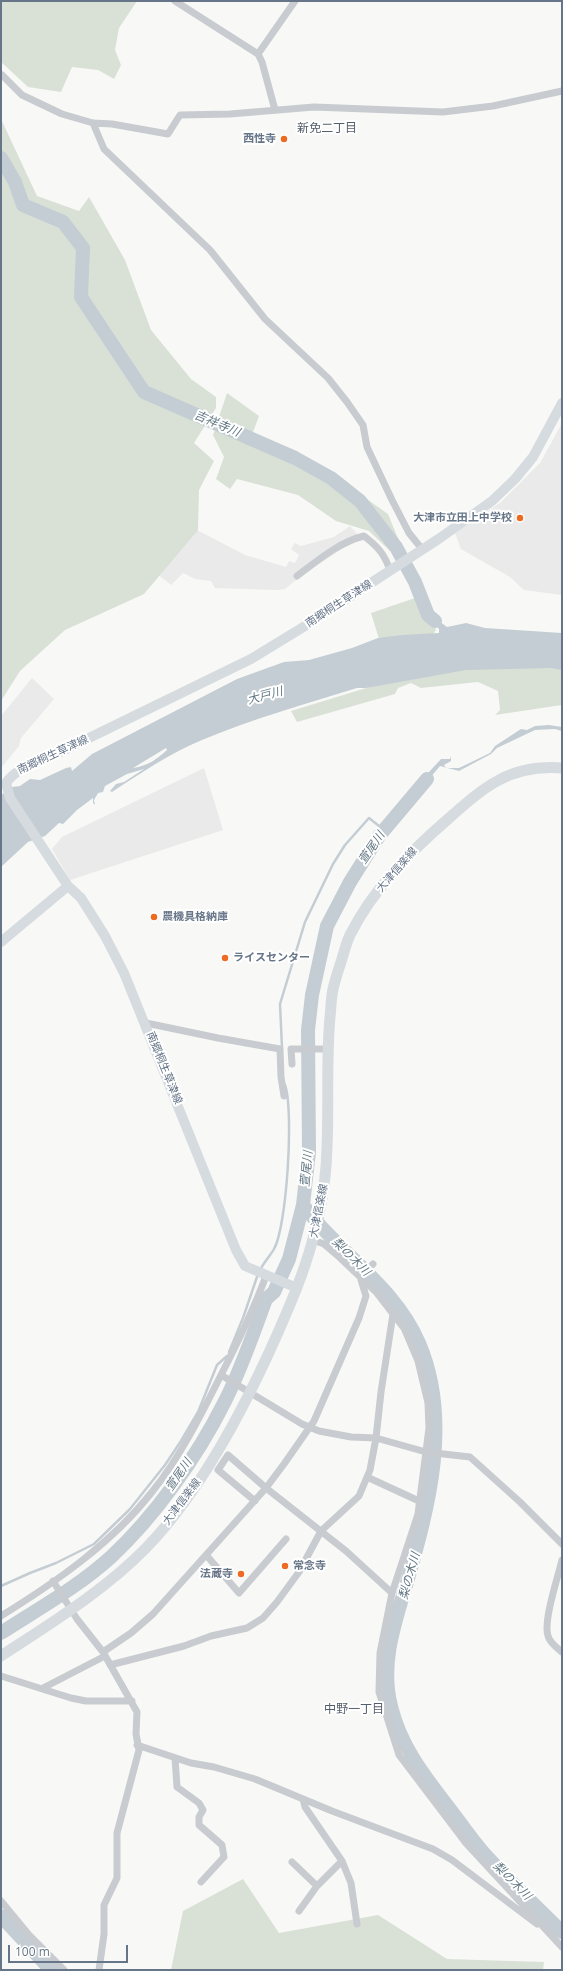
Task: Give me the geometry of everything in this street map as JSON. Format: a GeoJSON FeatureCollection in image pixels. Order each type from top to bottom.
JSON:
{"type":"FeatureCollection","features":[{"type":"Feature","properties":{"kind":"main road","name":"南郷桐生草津線"},"geometry":{"type":"LineString","coordinates":[[295,1287],[245,1266],[236,1250],[146,1023],[124,973],[105,936],[81,898],[68,886],[10,798],[4,786],[12,775],[19,770],[52,756],[251,659],[391,570],[492,501],[515,479],[534,457],[562,403]]}},
{"type":"Feature","properties":{"kind":"main road","name":"大津信楽線"},"geometry":{"type":"LineString","coordinates":[[1,1656],[112,1579],[146,1547],[219,1459],[246,1389],[295,1287],[315,1235],[325,1184],[328,1147],[323,1049],[332,990],[349,936],[382,884],[432,833],[480,790],[512,773],[546,767],[562,768]]}},
{"type":"Feature","properties":{"kind":"main road"},"geometry":{"type":"LineString","coordinates":[[1,942],[68,886]]}},
{"type":"Feature","properties":{"kind":"street"},"geometry":{"type":"LineString","coordinates":[[175,1],[258,54],[262,62],[275,110]]}},
{"type":"Feature","properties":{"kind":"street"},"geometry":{"type":"LineString","coordinates":[[258,54],[295,1]]}},
{"type":"Feature","properties":{"kind":"street"},"geometry":{"type":"LineString","coordinates":[[2,75],[22,95],[62,114],[93,123],[126,126],[168,134],[180,115],[230,114],[314,107],[432,112],[464,110],[562,91]]}},
{"type":"Feature","properties":{"kind":"street"},"geometry":{"type":"LineString","coordinates":[[93,123],[104,149],[210,250],[265,319],[328,378],[348,402],[363,425],[367,447],[392,500],[409,533],[422,549]]}},
{"type":"Feature","properties":{"kind":"street"},"geometry":{"type":"LineString","coordinates":[[297,576],[323,557],[356,538],[364,536],[377,545],[386,558],[391,570]]}},
{"type":"Feature","properties":{"kind":"street"},"geometry":{"type":"LineString","coordinates":[[146,1023],[280,1049],[281,1077],[284,1096]]}},
{"type":"Feature","properties":{"kind":"street"},"geometry":{"type":"LineString","coordinates":[[292,1064],[291,1049],[323,1049]]}},
{"type":"Feature","properties":{"kind":"street"},"geometry":{"type":"LineString","coordinates":[[315,1235],[377,1293],[404,1328],[414,1349],[424,1382],[428,1403],[429,1428],[427,1452],[418,1514],[392,1597],[380,1653],[379,1692],[381,1703],[399,1756],[465,1842],[490,1871],[552,1935],[562,1948]]}},
{"type":"Feature","properties":{"kind":"street"},"geometry":{"type":"LineString","coordinates":[[360,1277],[373,1264]]}},
{"type":"Feature","properties":{"kind":"street"},"geometry":{"type":"LineString","coordinates":[[1,1616],[54,1582],[101,1545],[152,1492],[178,1455],[202,1415],[241,1336],[268,1276]]}},
{"type":"Feature","properties":{"kind":"street"},"geometry":{"type":"LineString","coordinates":[[43,1688],[104,1654],[153,1614],[207,1556],[266,1488],[310,1427],[359,1318],[366,1296],[360,1277]]}},
{"type":"Feature","properties":{"kind":"street"},"geometry":{"type":"LineString","coordinates":[[110,1665],[184,1646],[211,1636],[247,1628],[263,1618],[277,1602],[299,1572],[322,1531],[359,1496],[367,1477],[376,1438],[381,1392],[393,1314]]}},
{"type":"Feature","properties":{"kind":"street"},"geometry":{"type":"LineString","coordinates":[[221,1375],[310,1427],[351,1437],[376,1438],[427,1452],[470,1457],[520,1502],[562,1544]]}},
{"type":"Feature","properties":{"kind":"street"},"geometry":{"type":"LineString","coordinates":[[255,1501],[218,1470],[219,1459],[228,1455],[266,1488],[322,1531],[392,1597]]}},
{"type":"Feature","properties":{"kind":"street"},"geometry":{"type":"LineString","coordinates":[[367,1477],[420,1501]]}},
{"type":"Feature","properties":{"kind":"street"},"geometry":{"type":"LineString","coordinates":[[207,1556],[239,1593],[286,1539]]}},
{"type":"Feature","properties":{"kind":"street"},"geometry":{"type":"LineString","coordinates":[[562,1560],[548,1618],[548,1635],[550,1641],[562,1652]]}},
{"type":"Feature","properties":{"kind":"street"},"geometry":{"type":"LineString","coordinates":[[54,1582],[104,1654],[137,1712],[136,1734],[139,1750],[117,1833],[117,1878],[104,1905],[104,1934],[98,1970]]}},
{"type":"Feature","properties":{"kind":"street"},"geometry":{"type":"LineString","coordinates":[[1,1676],[43,1688],[57,1694],[86,1701],[132,1701]]}},
{"type":"Feature","properties":{"kind":"street"},"geometry":{"type":"LineString","coordinates":[[137,1745],[175,1758],[234,1772],[433,1849],[452,1860],[552,1935]]}},
{"type":"Feature","properties":{"kind":"street"},"geometry":{"type":"LineString","coordinates":[[175,1758],[177,1787],[199,1803],[203,1810],[199,1817],[199,1825],[222,1845],[224,1857],[201,1882]]}},
{"type":"Feature","properties":{"kind":"street"},"geometry":{"type":"LineString","coordinates":[[303,1799],[305,1807],[342,1861],[351,1883],[357,1924]]}},
{"type":"Feature","properties":{"kind":"street"},"geometry":{"type":"LineString","coordinates":[[300,1911],[317,1886],[342,1861]]}},
{"type":"Feature","properties":{"kind":"street"},"geometry":{"type":"LineString","coordinates":[[292,1862],[317,1886]]}},
{"type":"Feature","properties":{"kind":"street"},"geometry":{"type":"LineString","coordinates":[[479,1880],[490,1871]]}},
{"type":"Feature","properties":{"kind":"street"},"geometry":{"type":"LineString","coordinates":[[1,1901],[29,1935],[64,1970]]}},
{"type":"Feature","properties":{"kind":"shaded area"},"geometry":{"type":"Polygon","coordinates":[[[1,1],[137,1],[119,28],[115,50],[121,65],[114,79],[98,70],[72,67],[61,92],[28,87],[1,62],[1,1]]]}},
{"type":"Feature","properties":{"kind":"shaded area"},"geometry":{"type":"Polygon","coordinates":[[[1,119],[37,196],[79,211],[89,197],[125,260],[151,330],[191,379],[216,397],[216,408],[194,443],[214,461],[199,490],[198,530],[144,594],[65,630],[20,671],[1,701],[1,119]]]}},
{"type":"Feature","properties":{"kind":"shaded area"},"geometry":{"type":"Polygon","coordinates":[[[227,393],[259,416],[249,443],[333,475],[388,514],[399,541],[390,551],[369,531],[336,521],[298,495],[237,479],[230,489],[216,479],[224,457],[213,435],[227,393]]]}},
{"type":"Feature","properties":{"kind":"shaded area","name":"大津市立田上中学校"},"geometry":{"type":"Polygon","coordinates":[[[562,423],[562,595],[524,590],[510,577],[461,549],[455,533],[500,503],[540,463],[562,423]]]}},
{"type":"Feature","properties":{"kind":"shaded area"},"geometry":{"type":"Polygon","coordinates":[[[350,526],[360,537],[301,576],[285,589],[215,588],[211,581],[195,579],[183,573],[171,585],[156,573],[195,529],[245,555],[286,567],[289,561],[295,563],[299,555],[291,549],[295,543],[301,546],[334,537],[350,526]]]}},
{"type":"Feature","properties":{"kind":"shaded area"},"geometry":{"type":"Polygon","coordinates":[[[415,598],[427,607],[436,630],[430,639],[380,642],[371,613],[415,598]]]}},
{"type":"Feature","properties":{"kind":"shaded area"},"geometry":{"type":"Polygon","coordinates":[[[562,667],[562,705],[495,715],[500,710],[498,691],[478,682],[421,688],[411,683],[398,688],[395,694],[297,722],[291,711],[389,681],[465,668],[562,667]]]}},
{"type":"Feature","properties":{"kind":"shaded area"},"geometry":{"type":"Polygon","coordinates":[[[32,678],[54,699],[21,738],[19,746],[1,768],[1,716],[32,678]]]}},
{"type":"Feature","properties":{"kind":"shaded area"},"geometry":{"type":"Polygon","coordinates":[[[204,768],[223,830],[70,880],[52,849],[62,837],[204,768]]]}},
{"type":"Feature","properties":{"kind":"shaded area"},"geometry":{"type":"Polygon","coordinates":[[[243,1879],[279,1933],[378,1915],[447,1959],[544,1962],[543,1970],[171,1970],[183,1911],[243,1879]]]}},
{"type":"Feature","properties":{"kind":"water","name":"大戸川"},"geometry":{"type":"Polygon","coordinates":[[[423,605],[431,615],[447,627],[466,623],[485,628],[562,633],[562,670],[551,668],[466,670],[366,688],[357,688],[240,725],[190,745],[156,764],[112,792],[110,791],[116,784],[124,782],[144,769],[127,774],[105,786],[103,792],[98,793],[94,800],[95,805],[93,803],[93,798],[77,810],[63,824],[59,823],[45,836],[28,842],[1,867],[1,795],[12,787],[20,786],[30,779],[40,780],[66,768],[71,767],[72,771],[92,754],[237,679],[284,662],[309,660],[352,648],[378,638],[439,633],[439,629],[426,615],[423,605]],[[166,748],[133,768],[152,762],[167,750],[166,748]]]}},
{"type":"Feature","properties":{"kind":"water"},"geometry":{"type":"Polygon","coordinates":[[[549,725],[562,727],[562,731],[555,729],[535,730],[497,748],[491,754],[459,771],[448,768],[459,768],[490,753],[495,746],[521,729],[527,730],[535,726],[549,725]]]}},
{"type":"Feature","properties":{"kind":"water"},"geometry":{"type":"Polygon","coordinates":[[[451,756],[451,761],[444,765],[446,767],[440,766],[414,797],[416,786],[441,759],[450,759],[451,756]]]}},
{"type":"Feature","properties":{"kind":"waterway","name":"吉祥寺川"},"geometry":{"type":"LineString","coordinates":[[1,158],[15,182],[23,205],[63,222],[83,248],[81,297],[144,392],[295,458],[331,478],[360,501],[396,547],[415,582],[428,615],[435,621]]}},
{"type":"Feature","properties":{"kind":"waterway","name":"萱尾川"},"geometry":{"type":"LineString","coordinates":[[1,1633],[85,1578],[111,1557],[127,1541],[174,1485],[201,1444],[224,1403],[241,1365],[266,1299],[274,1292],[289,1259],[303,1205],[309,1152],[308,1030],[312,995],[327,926],[350,882],[379,836],[427,779]]}},
{"type":"Feature","properties":{"kind":"waterway"},"geometry":{"type":"LineString","coordinates":[[282,1048],[280,1004],[305,922],[333,864],[345,845],[369,818],[379,826],[385,828]]}},
{"type":"Feature","properties":{"kind":"waterway"},"geometry":{"type":"LineString","coordinates":[[260,1270],[274,1249],[279,1236],[286,1194],[289,1118],[288,1098],[285,1085]]}},
{"type":"Feature","properties":{"kind":"waterway","name":"梨の木川"},"geometry":{"type":"LineString","coordinates":[[303,1205],[325,1231],[379,1284],[391,1298],[411,1327],[419,1343],[429,1372],[434,1402],[436,1432],[434,1463],[423,1523],[390,1643],[387,1675],[388,1690],[395,1720],[406,1746],[420,1769],[482,1851],[501,1872],[562,1932]]}},
{"type":"Feature","properties":{"kind":"waterway"},"geometry":{"type":"LineString","coordinates":[[229,1352],[243,1318],[258,1274]]}},
{"type":"Feature","properties":{"kind":"waterway"},"geometry":{"type":"LineString","coordinates":[[1,1586],[56,1563],[94,1544],[130,1509],[165,1465],[181,1441],[198,1412],[217,1365],[227,1356]]}},
{"type":"Feature","properties":{"kind":"waterway"},"geometry":{"type":"LineString","coordinates":[[1,1916],[51,1970]]}},
{"type":"Feature","properties":{"kind":"place","name":"西性寺"},"geometry":{"type":"Point","coordinates":[284,139]}},
{"type":"Feature","properties":{"kind":"place","name":"大津市立田上中学校"},"geometry":{"type":"Point","coordinates":[520,518]}},
{"type":"Feature","properties":{"kind":"place","name":"農機具格納庫"},"geometry":{"type":"Point","coordinates":[154,917]}},
{"type":"Feature","properties":{"kind":"place","name":"ライスセンター"},"geometry":{"type":"Point","coordinates":[225,958]}},
{"type":"Feature","properties":{"kind":"place","name":"常念寺"},"geometry":{"type":"Point","coordinates":[285,1566]}},
{"type":"Feature","properties":{"kind":"place","name":"法蔵寺"},"geometry":{"type":"Point","coordinates":[241,1574]}},
{"type":"Feature","properties":{"kind":"district","name":"新免二丁目"},"geometry":{"type":"Point","coordinates":[327,129]}},
{"type":"Feature","properties":{"kind":"district","name":"中野一丁目"},"geometry":{"type":"Point","coordinates":[354,1710]}}]}
